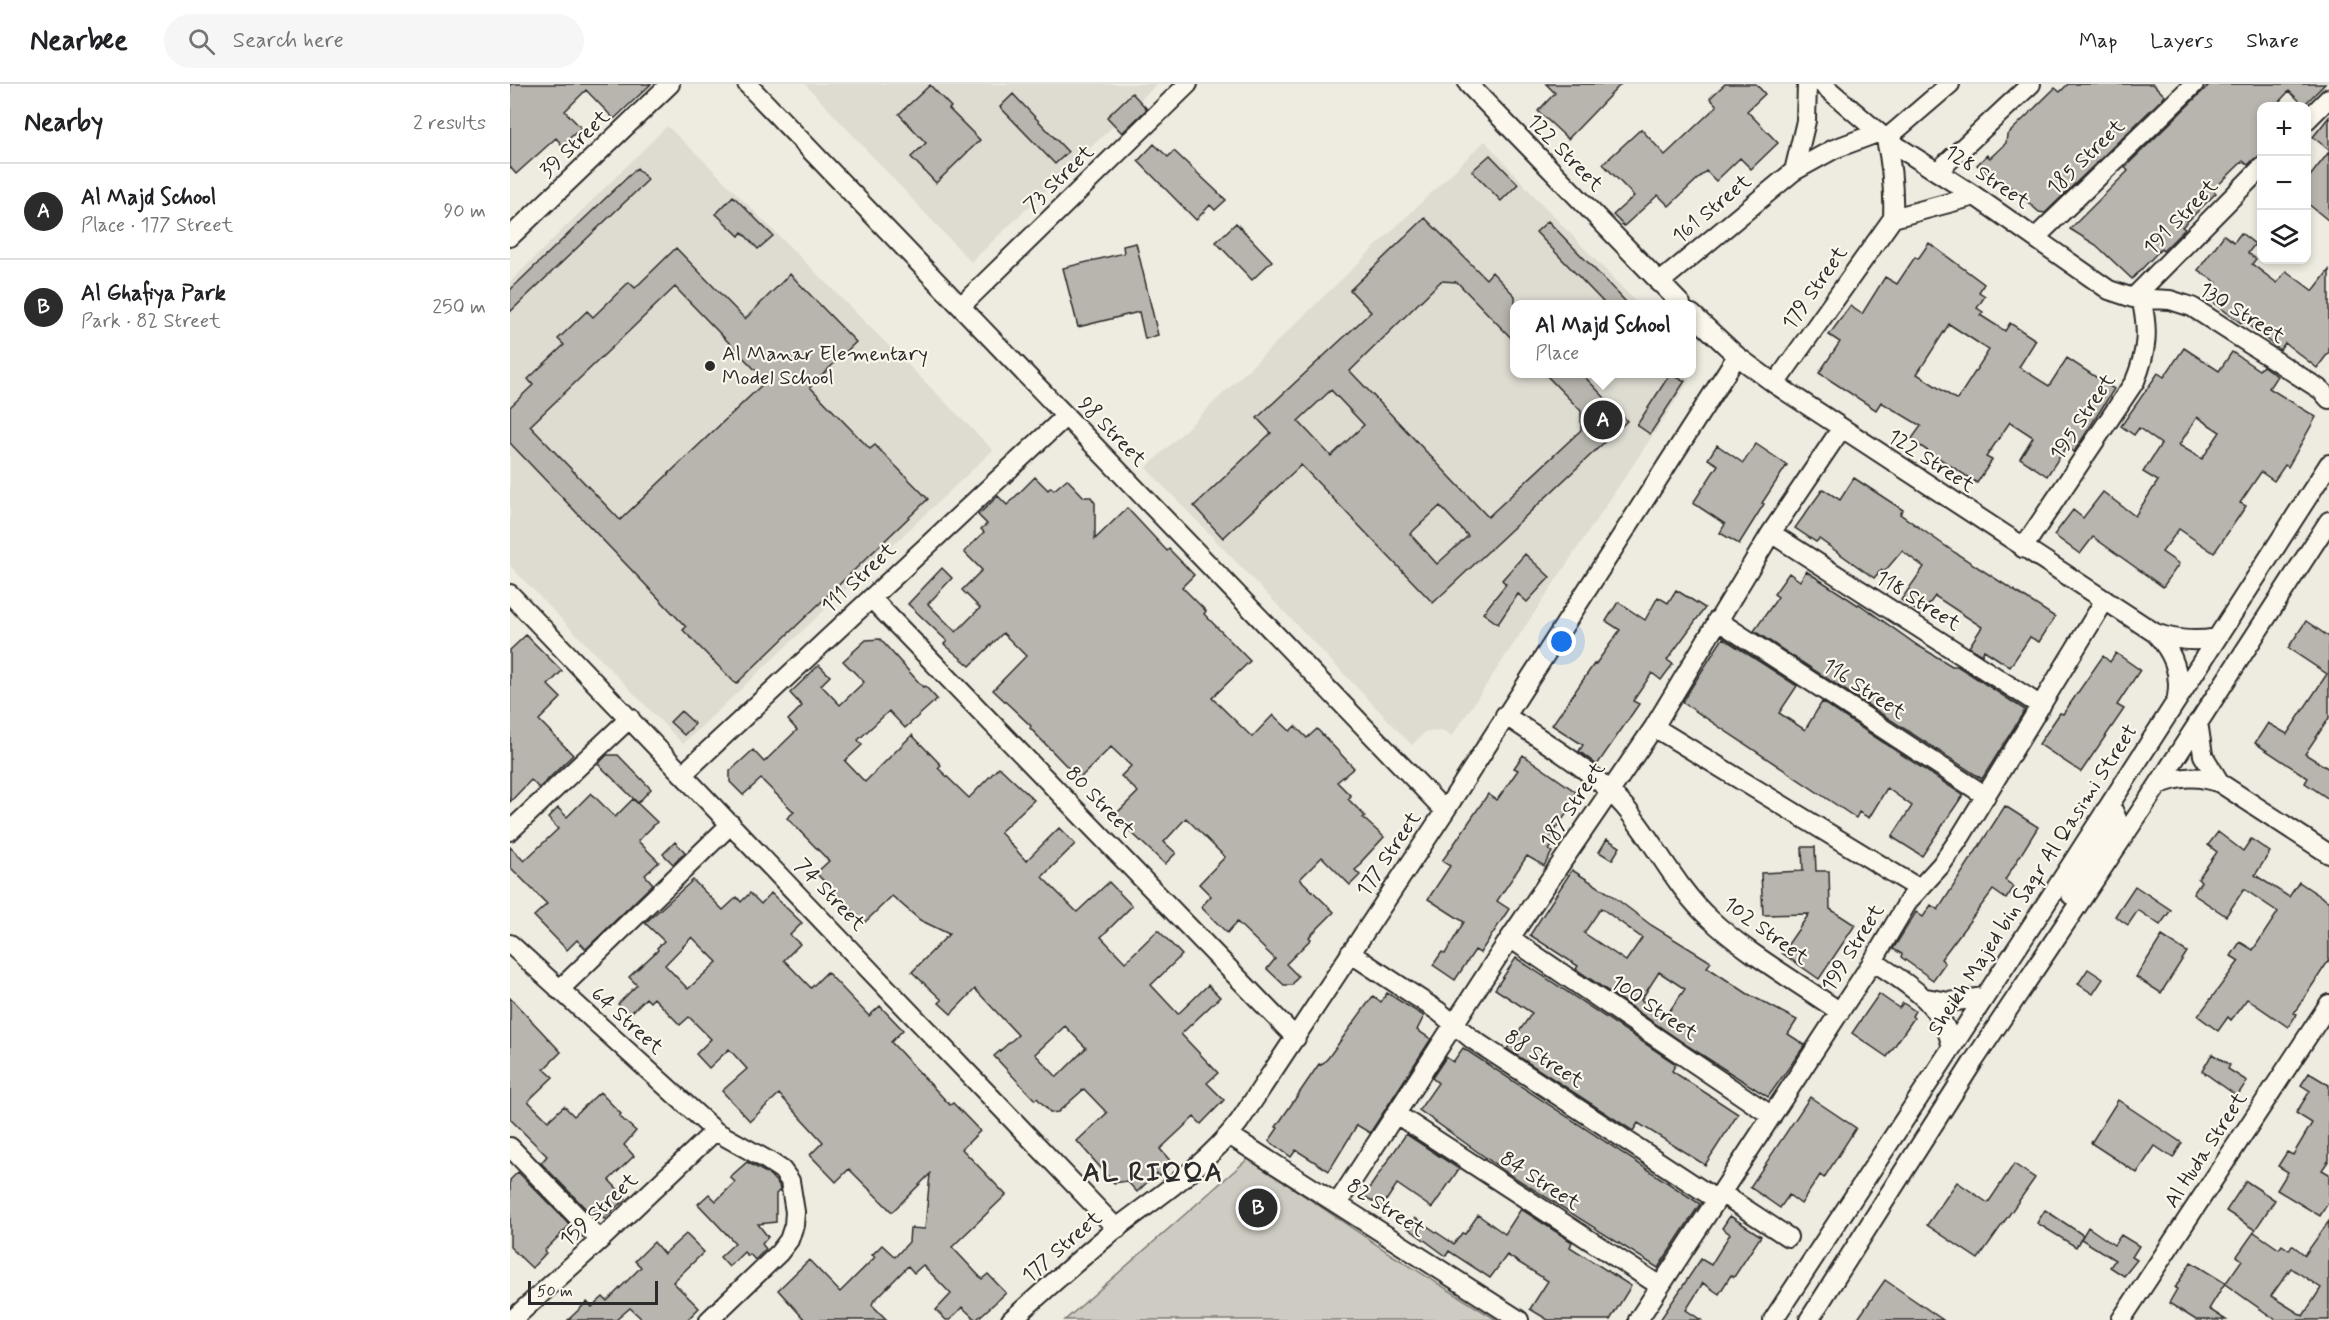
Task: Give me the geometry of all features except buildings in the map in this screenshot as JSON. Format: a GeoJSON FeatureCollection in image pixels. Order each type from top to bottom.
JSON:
{"type":"FeatureCollection","features":[{"type":"Feature","properties":{"kind":"street","name":"39 Street"},"geometry":{"type":"LineString","coordinates":[[510,237],[670,84]]}},
{"type":"Feature","properties":{"kind":"street","name":"98 Street"},"geometry":{"type":"LineString","coordinates":[[747,84],[1445,811]]}},
{"type":"Feature","properties":{"kind":"street","name":"73 Street"},"geometry":{"type":"LineString","coordinates":[[960,306],[1188,84]]}},
{"type":"Feature","properties":{"kind":"street"},"geometry":{"type":"LineString","coordinates":[[1794,171],[1806,122],[1807,84]]}},
{"type":"Feature","properties":{"kind":"street","name":"128 Street"},"geometry":{"type":"LineString","coordinates":[[1822,84],[1881,136],[2036,237],[2101,285],[2137,299]]}},
{"type":"Feature","properties":{"kind":"street"},"geometry":{"type":"LineString","coordinates":[[1950,84],[1881,136],[1893,183],[1893,218],[1975,196]]}},
{"type":"Feature","properties":{"kind":"street"},"geometry":{"type":"LineString","coordinates":[[1938,171],[2031,84]]}},
{"type":"Feature","properties":{"kind":"street","name":"185 Street"},"geometry":{"type":"LineString","coordinates":[[2036,237],[2194,84]]}},
{"type":"Feature","properties":{"kind":"street","name":"122 Street"},"geometry":{"type":"LineString","coordinates":[[1474,86],[1677,300]]}},
{"type":"Feature","properties":{"kind":"street"},"geometry":{"type":"LineString","coordinates":[[2311,117],[2329,98]]}},
{"type":"Feature","properties":{"kind":"street","name":"161 Street"},"geometry":{"type":"LineString","coordinates":[[1659,283],[1794,171],[1834,149],[1881,136]]}},
{"type":"Feature","properties":{"kind":"street","name":"191 Street"},"geometry":{"type":"LineString","coordinates":[[2137,299],[2257,172]]}},
{"type":"Feature","properties":{"kind":"street","name":"179 Street"},"geometry":{"type":"LineString","coordinates":[[1775,384],[1893,218]]}},
{"type":"Feature","properties":{"kind":"street","name":"130 Street"},"geometry":{"type":"LineString","coordinates":[[2137,299],[2181,302],[2192,307],[2326,393]]}},
{"type":"Feature","properties":{"kind":"street","name":"195 Street"},"geometry":{"type":"LineString","coordinates":[[2023,548],[2135,381],[2143,361],[2147,341],[2146,320],[2137,299]]}},
{"type":"Feature","properties":{"kind":"street","name":"122 Street"},"geometry":{"type":"LineString","coordinates":[[1696,318],[1737,356],[1775,384],[2155,633],[2173,639],[2192,641],[2217,638]]}},
{"type":"Feature","properties":{"kind":"street","name":"177 Street"},"geometry":{"type":"LineString","coordinates":[[1011,1320],[1117,1229],[1177,1184],[1229,1135],[1296,1038],[1445,811],[1737,356]]}},
{"type":"Feature","properties":{"kind":"street","name":"111 Street"},"geometry":{"type":"LineString","coordinates":[[683,774],[1066,416]]}},
{"type":"Feature","properties":{"kind":"street","name":"187 Street"},"geometry":{"type":"LineString","coordinates":[[1337,1204],[1510,938],[1654,727],[1771,533],[1841,429]]}},
{"type":"Feature","properties":{"kind":"street","name":"Sheikh Majed bin Saqr Al Qasimi Street"},"geometry":{"type":"LineString","coordinates":[[1773,1320],[2329,464]]}},
{"type":"Feature","properties":{"kind":"street"},"geometry":{"type":"LineString","coordinates":[[1809,1320],[1973,1062],[2158,785],[2329,521]]}},
{"type":"Feature","properties":{"kind":"street","name":"118 Street"},"geometry":{"type":"LineString","coordinates":[[1771,533],[2041,706]]}},
{"type":"Feature","properties":{"kind":"street","name":"74 Street"},"geometry":{"type":"LineString","coordinates":[[510,594],[1117,1229]]}},
{"type":"Feature","properties":{"kind":"street","name":"80 Street"},"geometry":{"type":"LineString","coordinates":[[871,598],[1296,1038]]}},
{"type":"Feature","properties":{"kind":"street","name":"199 Street"},"geometry":{"type":"LineString","coordinates":[[1638,1320],[1840,1012],[1918,888],[1941,865],[1986,796],[2105,600]]}},
{"type":"Feature","properties":{"kind":"street","name":"116 Street"},"geometry":{"type":"LineString","coordinates":[[1717,620],[1986,796]]}},
{"type":"Feature","properties":{"kind":"street","name":"122 Street"},"geometry":{"type":"LineString","coordinates":[[2155,633],[2170,652],[2175,664],[2179,688],[2176,700]]}},
{"type":"Feature","properties":{"kind":"street","name":"102 Street"},"geometry":{"type":"LineString","coordinates":[[1505,715],[1610,791],[1626,808],[1691,899],[1708,918],[1735,940],[1840,1012]]}},
{"type":"Feature","properties":{"kind":"street"},"geometry":{"type":"LineString","coordinates":[[510,831],[630,718]]}},
{"type":"Feature","properties":{"kind":"street"},"geometry":{"type":"LineString","coordinates":[[2198,722],[2203,755],[2220,783]]}},
{"type":"Feature","properties":{"kind":"street"},"geometry":{"type":"LineString","coordinates":[[1654,727],[1918,888]]}},
{"type":"Feature","properties":{"kind":"street"},"geometry":{"type":"LineString","coordinates":[[2158,785],[2189,777],[2220,783],[2329,854]]}},
{"type":"Feature","properties":{"kind":"street"},"geometry":{"type":"LineString","coordinates":[[2072,914],[2071,895],[2116,823],[2114,812],[2105,811]]}},
{"type":"Feature","properties":{"kind":"street"},"geometry":{"type":"LineString","coordinates":[[559,990],[731,824]]}},
{"type":"Feature","properties":{"kind":"street","name":"100 Street"},"geometry":{"type":"LineString","coordinates":[[1510,938],[1772,1116]]}},
{"type":"Feature","properties":{"kind":"street","name":"64 Street"},"geometry":{"type":"LineString","coordinates":[[510,945],[715,1131],[782,1170],[790,1181],[795,1212],[789,1240],[779,1253],[709,1320]]}},
{"type":"Feature","properties":{"kind":"street","name":"88 Street"},"geometry":{"type":"LineString","coordinates":[[1350,953],[1454,1023],[1472,1039],[1719,1196],[1788,1237]]}},
{"type":"Feature","properties":{"kind":"street"},"geometry":{"type":"LineString","coordinates":[[1873,961],[1926,998],[1945,1026],[1952,1047]]}},
{"type":"Feature","properties":{"kind":"street"},"geometry":{"type":"LineString","coordinates":[[1926,998],[1949,1002],[1984,997]]}},
{"type":"Feature","properties":{"kind":"street","name":"Al Huda Street"},"geometry":{"type":"LineString","coordinates":[[2121,1320],[2329,1004]]}},
{"type":"Feature","properties":{"kind":"street","name":"84 Street"},"geometry":{"type":"LineString","coordinates":[[1396,1114],[1660,1286]]}},
{"type":"Feature","properties":{"kind":"street","name":"159 Street"},"geometry":{"type":"LineString","coordinates":[[512,1320],[715,1131]]}},
{"type":"Feature","properties":{"kind":"street","name":"82 Street"},"geometry":{"type":"LineString","coordinates":[[1229,1135],[1519,1320]]}},
{"type":"Feature","properties":{"kind":"street"},"geometry":{"type":"LineString","coordinates":[[510,1147],[600,1240]]}},
{"type":"Feature","properties":{"kind":"shaded area"},"geometry":{"type":"Polygon","coordinates":[[[805,84],[1157,84],[971,262],[805,84]]]}},
{"type":"Feature","properties":{"kind":"shaded area","name":"Al Manar Elementary Model School"},"geometry":{"type":"Polygon","coordinates":[[[667,126],[993,450],[683,744],[510,566],[510,282],[667,126]]]}},
{"type":"Feature","properties":{"kind":"shaded area"},"geometry":{"type":"Polygon","coordinates":[[[1485,141],[1535,197],[1634,300],[1510,300],[1510,378],[1689,378],[1452,736],[1445,731],[1425,732],[1412,745],[1146,468],[1485,141]]]}},
{"type":"Feature","properties":{"kind":"shaded area"},"geometry":{"type":"Polygon","coordinates":[[[1249,1158],[1392,1255],[1497,1320],[1065,1320],[1249,1158]]]}},
{"type":"Feature","properties":{"kind":"place","name":"Al Manar Elementary Model School"},"geometry":{"type":"Point","coordinates":[710,366]}},
{"type":"Feature","properties":{"kind":"place","name":"Al Majd School"},"geometry":{"type":"Point","coordinates":[1603,420]}},
{"type":"Feature","properties":{"kind":"place","name":"Al Ghafiya Park"},"geometry":{"type":"Point","coordinates":[1258,1208]}},
{"type":"Feature","properties":{"kind":"district","name":"AL RIQQA"},"geometry":{"type":"Point","coordinates":[1153,1173]}}]}
